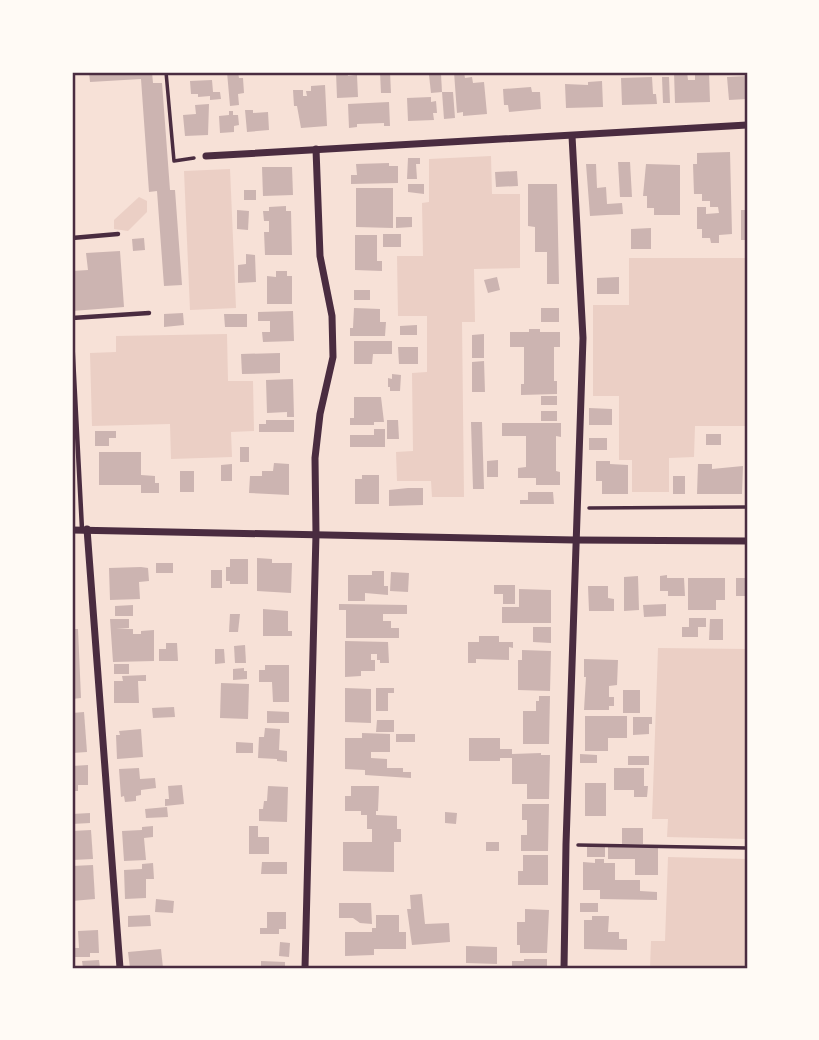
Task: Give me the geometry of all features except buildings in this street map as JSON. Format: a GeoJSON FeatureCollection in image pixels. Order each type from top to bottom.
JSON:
{"type":"FeatureCollection","features":[{"type":"Feature","properties":{"kind":"street"},"geometry":{"type":"LineString","coordinates":[[206,156],[747,125]]}},
{"type":"Feature","properties":{"kind":"street"},"geometry":{"type":"LineString","coordinates":[[564,968],[583,338],[572,136]]}},
{"type":"Feature","properties":{"kind":"street"},"geometry":{"type":"LineString","coordinates":[[304,968],[316,534],[315,458],[320,414],[333,357],[332,316],[320,256],[316,149]]}},
{"type":"Feature","properties":{"kind":"street"},"geometry":{"type":"LineString","coordinates":[[84,529],[120,968]]}},
{"type":"Feature","properties":{"kind":"street"},"geometry":{"type":"LineString","coordinates":[[72,530],[747,541]]}},
{"type":"Feature","properties":{"kind":"lane"},"geometry":{"type":"LineString","coordinates":[[72,238],[118,234]]}},
{"type":"Feature","properties":{"kind":"lane"},"geometry":{"type":"LineString","coordinates":[[72,318],[149,313]]}},
{"type":"Feature","properties":{"kind":"lane"},"geometry":{"type":"LineString","coordinates":[[72,337],[84,529]]}},
{"type":"Feature","properties":{"kind":"path"},"geometry":{"type":"LineString","coordinates":[[166,72],[174,161],[206,156]]}},
{"type":"Feature","properties":{"kind":"path"},"geometry":{"type":"LineString","coordinates":[[576,508],[747,507]]}},
{"type":"Feature","properties":{"kind":"path"},"geometry":{"type":"LineString","coordinates":[[566,844],[747,849]]}},
{"type":"Feature","properties":{"kind":"shaded area"},"geometry":{"type":"Polygon","coordinates":[[[491,156],[492,194],[520,194],[520,268],[474,269],[475,322],[462,322],[464,497],[432,497],[431,481],[397,481],[396,452],[413,451],[412,373],[427,372],[427,316],[398,316],[397,256],[423,256],[422,203],[429,202],[429,159],[491,156]]]}},
{"type":"Feature","properties":{"kind":"shaded area"},"geometry":{"type":"Polygon","coordinates":[[[230,169],[236,308],[190,310],[184,171],[230,169]]]}},
{"type":"Feature","properties":{"kind":"shaded area"},"geometry":{"type":"Polygon","coordinates":[[[139,197],[147,201],[147,212],[128,231],[114,229],[114,220],[139,197]]]}},
{"type":"Feature","properties":{"kind":"shaded area"},"geometry":{"type":"Polygon","coordinates":[[[629,258],[747,258],[747,426],[695,426],[694,457],[669,458],[669,492],[632,492],[632,460],[619,460],[619,396],[593,396],[593,305],[629,305],[629,258]]]}},
{"type":"Feature","properties":{"kind":"shaded area"},"geometry":{"type":"Polygon","coordinates":[[[227,334],[228,381],[253,381],[254,431],[231,432],[232,457],[171,459],[170,424],[92,426],[90,353],[116,352],[116,336],[227,334]]]}},
{"type":"Feature","properties":{"kind":"shaded area"},"geometry":{"type":"Polygon","coordinates":[[[658,648],[747,649],[747,839],[667,837],[668,819],[652,819],[658,648]]]}},
{"type":"Feature","properties":{"kind":"shaded area"},"geometry":{"type":"Polygon","coordinates":[[[668,857],[747,859],[747,968],[650,968],[651,941],[665,941],[668,857]]]}}]}
